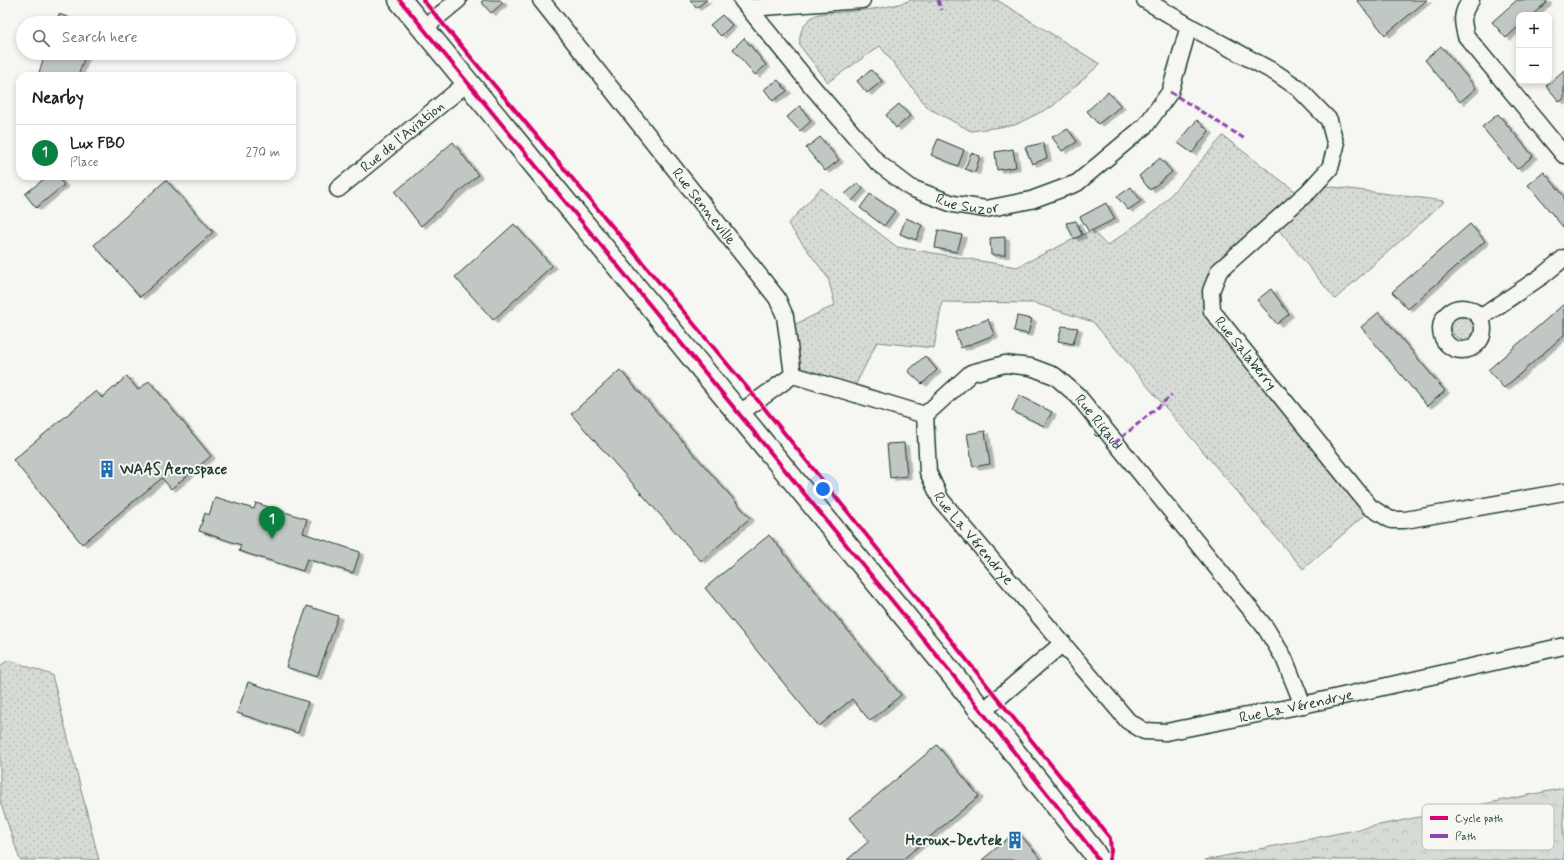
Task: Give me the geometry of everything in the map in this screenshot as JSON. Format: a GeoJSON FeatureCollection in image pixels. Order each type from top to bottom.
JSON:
{"type":"FeatureCollection","features":[{"type":"Feature","properties":{"kind":"street"},"geometry":{"type":"LineString","coordinates":[[400,0],[740,413],[982,712],[1092,850],[1098,860]]}},
{"type":"Feature","properties":{"kind":"street"},"geometry":{"type":"LineString","coordinates":[[423,29],[458,0]]}},
{"type":"Feature","properties":{"kind":"street","name":"Rue Senneville"},"geometry":{"type":"LineString","coordinates":[[541,0],[776,298],[785,316],[793,376]]}},
{"type":"Feature","properties":{"kind":"street"},"geometry":{"type":"LineString","coordinates":[[745,4],[861,0]]}},
{"type":"Feature","properties":{"kind":"street","name":"Rue Salaberry"},"geometry":{"type":"LineString","coordinates":[[1145,0],[1189,26],[1276,73],[1298,88],[1329,120],[1336,146],[1330,168],[1309,191],[1219,271],[1211,291],[1212,311],[1370,507],[1390,520],[1405,520],[1564,492]]}},
{"type":"Feature","properties":{"kind":"street"},"geometry":{"type":"LineString","coordinates":[[1471,0],[1466,7],[1462,21],[1466,36],[1564,155]]}},
{"type":"Feature","properties":{"kind":"street","name":"Rue Suzor"},"geometry":{"type":"LineString","coordinates":[[745,4],[810,84],[878,163],[911,188],[953,204],[986,209],[1031,200],[1077,183],[1146,125],[1170,92],[1189,26]]}},
{"type":"Feature","properties":{"kind":"street","name":"Rue de l'Aviation"},"geometry":{"type":"LineString","coordinates":[[338,189],[467,83]]}},
{"type":"Feature","properties":{"kind":"street"},"geometry":{"type":"LineString","coordinates":[[1480,318],[1542,276],[1564,258]]}},
{"type":"Feature","properties":{"kind":"street","name":"Rue Rigaud"},"geometry":{"type":"LineString","coordinates":[[925,415],[971,373],[1005,364],[1031,367],[1055,376],[1078,396],[1265,627],[1284,658],[1303,705]]}},
{"type":"Feature","properties":{"kind":"street"},"geometry":{"type":"LineString","coordinates":[[740,413],[793,376],[925,415]]}},
{"type":"Feature","properties":{"kind":"street","name":"Rue La Vérendrye"},"geometry":{"type":"LineString","coordinates":[[925,415],[928,472],[941,500],[1128,721],[1144,731],[1166,732],[1303,705],[1564,646]]}},
{"type":"Feature","properties":{"kind":"street"},"geometry":{"type":"LineString","coordinates":[[982,712],[1063,643]]}},
{"type":"Feature","properties":{"kind":"green space"},"geometry":{"type":"Polygon","coordinates":[[[911,0],[997,0],[1100,64],[1053,106],[1015,125],[971,131],[928,108],[880,46],[828,82],[800,46],[801,32],[805,24],[816,15],[878,8],[911,0]]]}},
{"type":"Feature","properties":{"kind":"green space"},"geometry":{"type":"Polygon","coordinates":[[[1223,136],[1299,194],[1212,272],[1207,315],[1366,514],[1303,569],[1093,322],[1034,303],[942,302],[934,348],[877,342],[855,386],[792,366],[792,326],[835,305],[828,278],[788,224],[821,188],[897,247],[1017,267],[1092,230],[1107,246],[1159,208],[1223,136]]]}},
{"type":"Feature","properties":{"kind":"green space"},"geometry":{"type":"Polygon","coordinates":[[[1325,186],[1445,201],[1335,299],[1278,229],[1325,186]]]}},
{"type":"Feature","properties":{"kind":"green space"},"geometry":{"type":"Polygon","coordinates":[[[1463,313],[1472,317],[1476,326],[1472,335],[1463,339],[1454,335],[1450,326],[1454,317],[1463,313]]]}},
{"type":"Feature","properties":{"kind":"green space"},"geometry":{"type":"Polygon","coordinates":[[[9,660],[52,675],[99,860],[20,860],[0,801],[0,666],[9,660]]]}},
{"type":"Feature","properties":{"kind":"green space"},"geometry":{"type":"Polygon","coordinates":[[[1564,788],[1564,860],[1205,860],[1422,816],[1422,850],[1554,850],[1554,804],[1484,804],[1564,788]]]}},
{"type":"Feature","properties":{"kind":"building"},"geometry":{"type":"Polygon","coordinates":[[[484,0],[500,0],[503,3],[491,13],[481,2],[484,0]]]}},
{"type":"Feature","properties":{"kind":"building"},"geometry":{"type":"Polygon","coordinates":[[[690,0],[707,0],[696,8],[690,0]]]}},
{"type":"Feature","properties":{"kind":"building"},"geometry":{"type":"Polygon","coordinates":[[[1427,0],[1385,35],[1357,1],[1427,0]]]}},
{"type":"Feature","properties":{"kind":"building"},"geometry":{"type":"Polygon","coordinates":[[[1517,0],[1546,0],[1547,2],[1535,12],[1516,12],[1516,29],[1506,38],[1492,22],[1517,0]]]}},
{"type":"Feature","properties":{"kind":"building"},"geometry":{"type":"Polygon","coordinates":[[[722,15],[732,25],[721,36],[710,25],[722,15]]]}},
{"type":"Feature","properties":{"kind":"building"},"geometry":{"type":"Polygon","coordinates":[[[744,38],[766,65],[755,75],[733,49],[744,38]]]}},
{"type":"Feature","properties":{"kind":"building"},"geometry":{"type":"Polygon","coordinates":[[[1441,46],[1476,88],[1460,102],[1425,60],[1441,46]]]}},
{"type":"Feature","properties":{"kind":"building"},"geometry":{"type":"Polygon","coordinates":[[[43,60],[84,60],[79,72],[39,72],[43,60]]]}},
{"type":"Feature","properties":{"kind":"building"},"geometry":{"type":"Polygon","coordinates":[[[871,70],[882,81],[867,93],[857,81],[871,70]]]}},
{"type":"Feature","properties":{"kind":"building"},"geometry":{"type":"Polygon","coordinates":[[[1564,70],[1564,98],[1560,102],[1546,86],[1552,84],[1552,81],[1564,70]]]}},
{"type":"Feature","properties":{"kind":"building"},"geometry":{"type":"Polygon","coordinates":[[[778,80],[787,91],[773,101],[764,89],[778,80]]]}},
{"type":"Feature","properties":{"kind":"building"},"geometry":{"type":"Polygon","coordinates":[[[1108,92],[1121,106],[1098,124],[1087,111],[1108,92]]]}},
{"type":"Feature","properties":{"kind":"building"},"geometry":{"type":"Polygon","coordinates":[[[899,104],[910,116],[896,128],[886,115],[899,104]]]}},
{"type":"Feature","properties":{"kind":"building"},"geometry":{"type":"Polygon","coordinates":[[[800,106],[811,121],[800,131],[787,117],[800,106]]]}},
{"type":"Feature","properties":{"kind":"building"},"geometry":{"type":"Polygon","coordinates":[[[1498,114],[1533,156],[1517,169],[1482,127],[1498,114]]]}},
{"type":"Feature","properties":{"kind":"building"},"geometry":{"type":"Polygon","coordinates":[[[1197,120],[1209,131],[1192,153],[1178,143],[1197,120]]]}},
{"type":"Feature","properties":{"kind":"building"},"geometry":{"type":"Polygon","coordinates":[[[1068,129],[1077,142],[1062,151],[1052,137],[1068,129]]]}},
{"type":"Feature","properties":{"kind":"building"},"geometry":{"type":"Polygon","coordinates":[[[820,137],[839,160],[825,171],[806,148],[820,137]]]}},
{"type":"Feature","properties":{"kind":"building"},"geometry":{"type":"Polygon","coordinates":[[[938,139],[964,150],[958,166],[931,155],[938,139]]]}},
{"type":"Feature","properties":{"kind":"building"},"geometry":{"type":"Polygon","coordinates":[[[453,142],[478,175],[421,226],[395,192],[453,142]]]}},
{"type":"Feature","properties":{"kind":"building"},"geometry":{"type":"Polygon","coordinates":[[[1043,143],[1047,158],[1032,164],[1025,147],[1043,143]]]}},
{"type":"Feature","properties":{"kind":"building"},"geometry":{"type":"Polygon","coordinates":[[[1013,149],[1016,167],[997,170],[995,152],[1013,149]]]}},
{"type":"Feature","properties":{"kind":"building"},"geometry":{"type":"Polygon","coordinates":[[[971,153],[980,156],[975,172],[965,169],[971,153]]]}},
{"type":"Feature","properties":{"kind":"building"},"geometry":{"type":"Polygon","coordinates":[[[1160,158],[1172,172],[1150,190],[1139,176],[1160,158]]]}},
{"type":"Feature","properties":{"kind":"building"},"geometry":{"type":"Polygon","coordinates":[[[1544,172],[1564,196],[1563,227],[1528,185],[1544,172]]]}},
{"type":"Feature","properties":{"kind":"building"},"geometry":{"type":"Polygon","coordinates":[[[43,180],[60,180],[64,185],[36,208],[25,194],[43,180]]]}},
{"type":"Feature","properties":{"kind":"building"},"geometry":{"type":"Polygon","coordinates":[[[166,180],[213,232],[140,297],[94,245],[166,180]]]}},
{"type":"Feature","properties":{"kind":"building"},"geometry":{"type":"Polygon","coordinates":[[[858,183],[863,189],[852,201],[845,194],[858,183]]]}},
{"type":"Feature","properties":{"kind":"building"},"geometry":{"type":"Polygon","coordinates":[[[1131,187],[1141,201],[1128,210],[1117,197],[1131,187]]]}},
{"type":"Feature","properties":{"kind":"building"},"geometry":{"type":"Polygon","coordinates":[[[870,194],[895,211],[884,226],[860,208],[870,194]]]}},
{"type":"Feature","properties":{"kind":"building"},"geometry":{"type":"Polygon","coordinates":[[[1106,203],[1115,219],[1089,232],[1080,217],[1106,203]]]}},
{"type":"Feature","properties":{"kind":"building"},"geometry":{"type":"Polygon","coordinates":[[[906,218],[922,225],[916,240],[900,234],[906,218]]]}},
{"type":"Feature","properties":{"kind":"building"},"geometry":{"type":"Polygon","coordinates":[[[1076,221],[1082,235],[1074,239],[1066,223],[1076,221]]]}},
{"type":"Feature","properties":{"kind":"building"},"geometry":{"type":"Polygon","coordinates":[[[514,224],[552,266],[493,320],[455,277],[514,224]]]}},
{"type":"Feature","properties":{"kind":"building"},"geometry":{"type":"Polygon","coordinates":[[[1470,224],[1485,241],[1408,309],[1392,292],[1470,224]]]}},
{"type":"Feature","properties":{"kind":"building"},"geometry":{"type":"Polygon","coordinates":[[[938,230],[962,235],[957,252],[935,248],[938,230]]]}},
{"type":"Feature","properties":{"kind":"building"},"geometry":{"type":"Polygon","coordinates":[[[1005,237],[1005,255],[991,255],[990,238],[1005,237]]]}},
{"type":"Feature","properties":{"kind":"building"},"geometry":{"type":"Polygon","coordinates":[[[1271,289],[1289,314],[1277,324],[1257,300],[1271,289]]]}},
{"type":"Feature","properties":{"kind":"building"},"geometry":{"type":"Polygon","coordinates":[[[1564,304],[1564,335],[1504,388],[1488,370],[1564,304]]]}},
{"type":"Feature","properties":{"kind":"building"},"geometry":{"type":"Polygon","coordinates":[[[1379,312],[1445,391],[1427,406],[1361,327],[1379,312]]]}},
{"type":"Feature","properties":{"kind":"building"},"geometry":{"type":"Polygon","coordinates":[[[1017,316],[1032,319],[1028,334],[1014,331],[1017,316]]]}},
{"type":"Feature","properties":{"kind":"building"},"geometry":{"type":"Polygon","coordinates":[[[988,319],[994,335],[961,348],[955,332],[988,319]]]}},
{"type":"Feature","properties":{"kind":"building"},"geometry":{"type":"Polygon","coordinates":[[[1062,326],[1078,328],[1073,344],[1058,341],[1062,326]]]}},
{"type":"Feature","properties":{"kind":"building"},"geometry":{"type":"Polygon","coordinates":[[[925,356],[937,370],[922,384],[908,371],[925,356]]]}},
{"type":"Feature","properties":{"kind":"building"},"geometry":{"type":"Polygon","coordinates":[[[620,370],[750,518],[701,561],[571,414],[620,370]]]}},
{"type":"Feature","properties":{"kind":"building","name":"WAAS Aerospace"},"geometry":{"type":"Polygon","coordinates":[[[127,376],[138,390],[149,381],[211,456],[171,489],[162,478],[82,544],[13,460],[96,391],[102,398],[127,376]]]}},
{"type":"Feature","properties":{"kind":"building"},"geometry":{"type":"Polygon","coordinates":[[[1019,395],[1052,412],[1044,426],[1012,411],[1019,395]]]}},
{"type":"Feature","properties":{"kind":"building"},"geometry":{"type":"Polygon","coordinates":[[[985,431],[990,464],[973,467],[967,434],[985,431]]]}},
{"type":"Feature","properties":{"kind":"building"},"geometry":{"type":"Polygon","coordinates":[[[904,443],[907,476],[890,478],[887,444],[904,443]]]}},
{"type":"Feature","properties":{"kind":"building"},"geometry":{"type":"Polygon","coordinates":[[[215,497],[254,509],[256,503],[307,519],[303,533],[360,552],[353,573],[307,559],[303,571],[239,551],[241,545],[199,531],[205,513],[209,515],[215,497]]]}},
{"type":"Feature","properties":{"kind":"building"},"geometry":{"type":"Polygon","coordinates":[[[769,535],[901,695],[870,721],[852,699],[819,726],[705,588],[769,535]]]}},
{"type":"Feature","properties":{"kind":"building"},"geometry":{"type":"Polygon","coordinates":[[[307,606],[338,616],[317,677],[286,667],[307,606]]]}},
{"type":"Feature","properties":{"kind":"building"},"geometry":{"type":"Polygon","coordinates":[[[248,682],[308,702],[298,733],[237,713],[248,682]]]}},
{"type":"Feature","properties":{"kind":"building"},"geometry":{"type":"Polygon","coordinates":[[[937,745],[979,796],[902,860],[847,860],[869,841],[850,818],[937,745]]]}},
{"type":"Feature","properties":{"kind":"building","name":"Heroux-Devtek"},"geometry":{"type":"Polygon","coordinates":[[[1017,831],[1042,860],[982,860],[994,850],[1017,831]]]}},
{"type":"Feature","properties":{"kind":"marked path"},"geometry":{"type":"LineString","coordinates":[[938,0],[941,10]]}},
{"type":"Feature","properties":{"kind":"marked path"},"geometry":{"type":"LineString","coordinates":[[1170,92],[1245,139]]}},
{"type":"Feature","properties":{"kind":"marked path"},"geometry":{"type":"LineString","coordinates":[[1115,443],[1172,395]]}},
{"type":"Feature","properties":{"kind":"cycle path"},"geometry":{"type":"LineString","coordinates":[[400,0],[948,669],[1092,850],[1098,860]]}},
{"type":"Feature","properties":{"kind":"cycle path"},"geometry":{"type":"LineString","coordinates":[[423,0],[765,409],[1110,838],[1111,851],[1109,860]]}},
{"type":"Feature","properties":{"kind":"place","name":"WAAS Aerospace"},"geometry":{"type":"Point","coordinates":[107,469]}},
{"type":"Feature","properties":{"kind":"place","name":"Lux FBO"},"geometry":{"type":"Point","coordinates":[272,539]}},
{"type":"Feature","properties":{"kind":"place","name":"Heroux-Devtek"},"geometry":{"type":"Point","coordinates":[1015,840]}}]}
